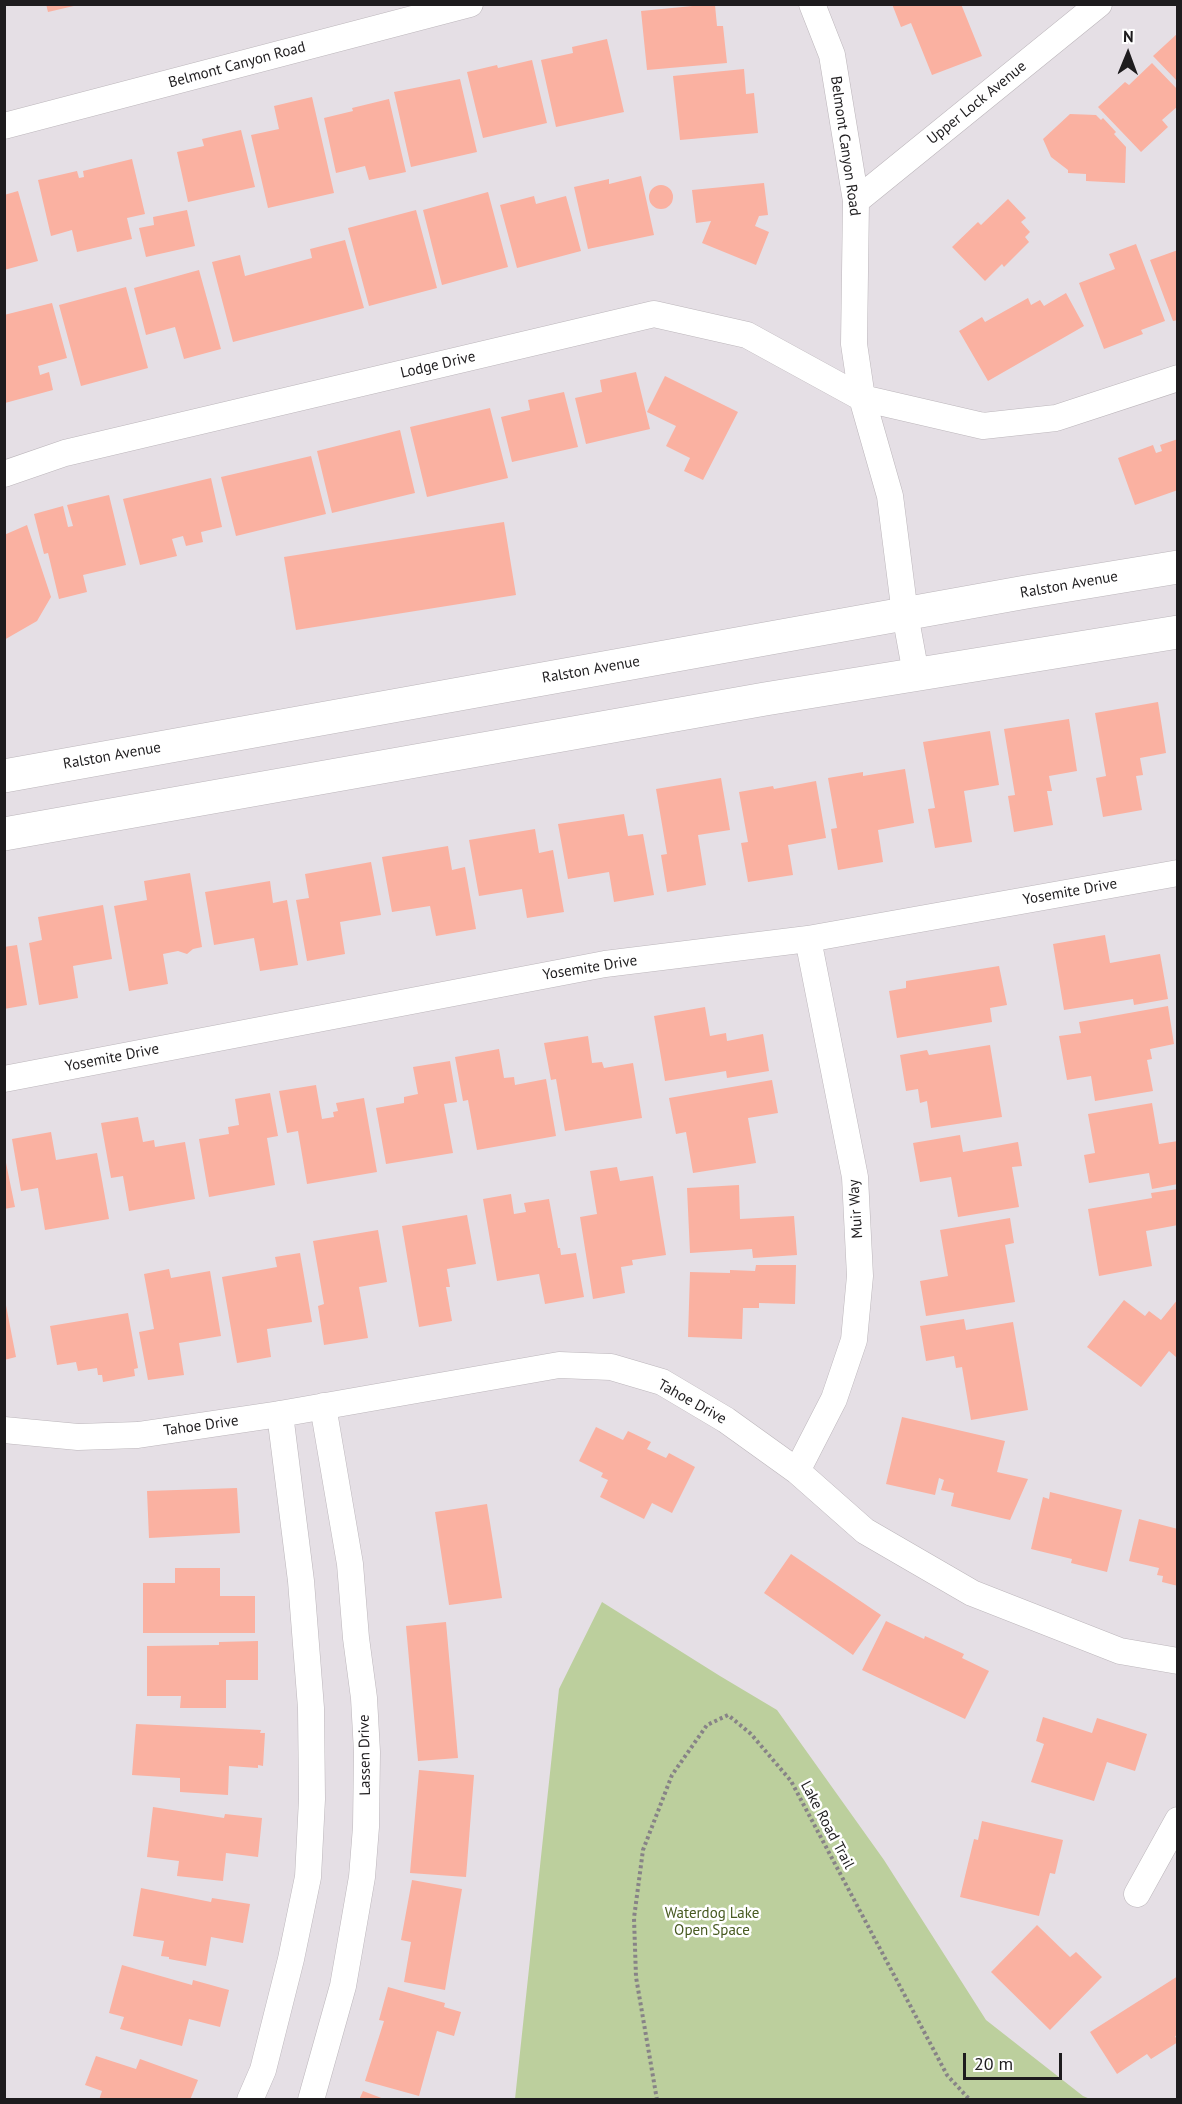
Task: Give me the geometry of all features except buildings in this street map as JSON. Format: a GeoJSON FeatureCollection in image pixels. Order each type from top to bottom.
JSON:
{"type":"FeatureCollection","features":[{"type":"Feature","properties":{"kind":"main road","name":"Ralston Avenue"},"geometry":{"type":"LineString","coordinates":[[4,776],[1178,567]]}},
{"type":"Feature","properties":{"kind":"main road"},"geometry":{"type":"LineString","coordinates":[[4,834],[765,699],[1178,632]]}},
{"type":"Feature","properties":{"kind":"street","name":"Belmont Canyon Road"},"geometry":{"type":"LineString","coordinates":[[4,126],[470,4]]}},
{"type":"Feature","properties":{"kind":"street","name":"Belmont Canyon Road"},"geometry":{"type":"LineString","coordinates":[[812,4],[832,55],[856,201],[854,344],[862,398],[890,496],[905,614],[916,674]]}},
{"type":"Feature","properties":{"kind":"street","name":"Upper Lock Avenue"},"geometry":{"type":"LineString","coordinates":[[856,201],[1099,4]]}},
{"type":"Feature","properties":{"kind":"street","name":"Lodge Drive"},"geometry":{"type":"LineString","coordinates":[[4,474],[65,453],[654,314],[747,335],[862,398]]}},
{"type":"Feature","properties":{"kind":"street"},"geometry":{"type":"LineString","coordinates":[[862,398],[983,426],[1056,418],[1178,378]]}},
{"type":"Feature","properties":{"kind":"street","name":"Yosemite Drive"},"geometry":{"type":"LineString","coordinates":[[4,1079],[605,964],[808,939],[1178,873]]}},
{"type":"Feature","properties":{"kind":"street","name":"Muir Way"},"geometry":{"type":"LineString","coordinates":[[797,1471],[834,1399],[854,1340],[860,1276],[855,1177],[808,939]]}},
{"type":"Feature","properties":{"kind":"street","name":"Tahoe Drive"},"geometry":{"type":"LineString","coordinates":[[4,1430],[78,1437],[138,1435],[280,1414],[559,1365],[611,1367],[662,1382],[726,1420],[797,1471],[866,1531],[972,1593],[1120,1651],[1178,1661]]}},
{"type":"Feature","properties":{"kind":"street","name":"Lassen Drive"},"geometry":{"type":"LineString","coordinates":[[311,2100],[343,1986],[362,1877],[366,1827],[367,1752],[364,1698],[350,1564],[323,1406]]}},
{"type":"Feature","properties":{"kind":"street"},"geometry":{"type":"LineString","coordinates":[[250,2100],[263,2070],[291,1959],[308,1877],[312,1799],[309,1673],[301,1581],[280,1414]]}},
{"type":"Feature","properties":{"kind":"street"},"geometry":{"type":"LineString","coordinates":[[1137,1894],[1178,1820]]}},
{"type":"Feature","properties":{"kind":"path","name":"Lake Road Trail"},"geometry":{"type":"LineString","coordinates":[[657,2100],[636,1977],[634,1918],[643,1851],[672,1775],[707,1725],[728,1715],[751,1734],[790,1781],[946,2075],[970,2100]]}},
{"type":"Feature","properties":{"kind":"green space","name":"Waterdog Lake Open Space"},"geometry":{"type":"Polygon","coordinates":[[[602,1602],[777,1710],[884,1860],[986,2020],[1083,2096],[1090,2099],[515,2099],[559,1689],[602,1602]]]}}]}
